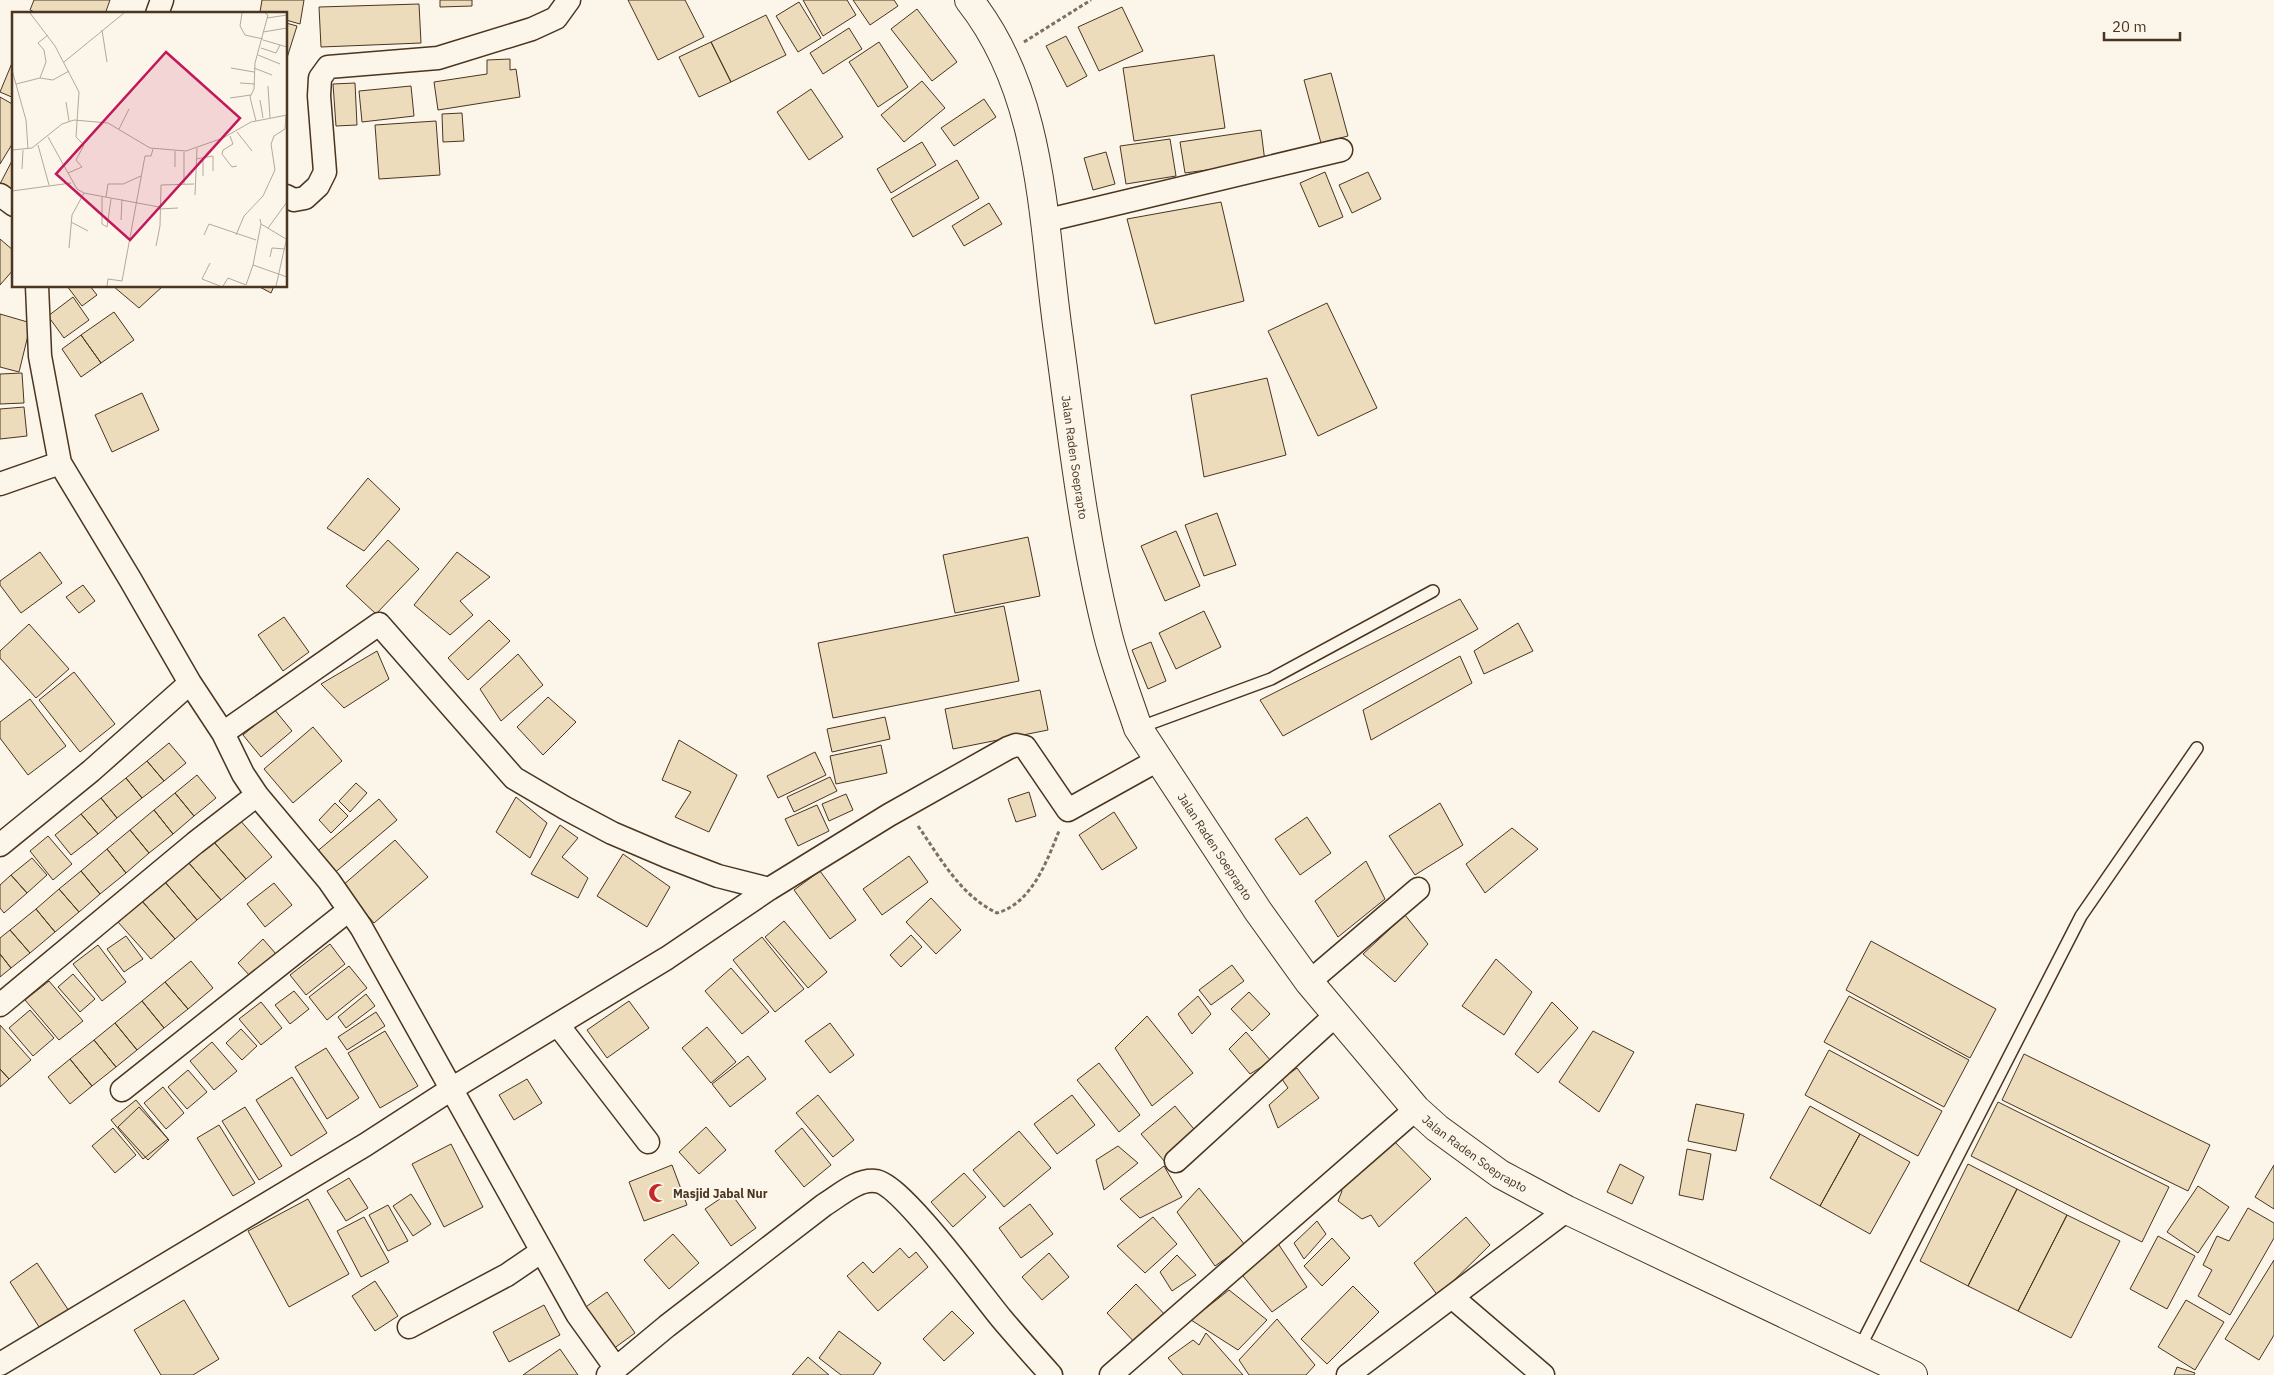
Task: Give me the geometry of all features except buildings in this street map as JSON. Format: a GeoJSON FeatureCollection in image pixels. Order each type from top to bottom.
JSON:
{"type":"FeatureCollection","features":[{"type":"Feature","properties":{"kind":"highway","name":"Jalan Raden Soeprapto"},"geometry":{"type":"LineString","coordinates":[[969,0],[1005,55],[1027,116],[1044,221],[1058,337],[1086,527],[1106,628],[1138,728],[1258,911],[1309,982],[1416,1109],[1466,1150],[1500,1174],[1567,1210],[1913,1375]]}},
{"type":"Feature","properties":{"kind":"street"},"geometry":{"type":"LineString","coordinates":[[158,12],[162,0]]}},
{"type":"Feature","properties":{"kind":"street"},"geometry":{"type":"LineString","coordinates":[[288,197],[294,200],[305,198],[318,186],[325,172],[319,96],[320,78],[328,67],[438,58],[532,29],[556,18],[569,0]]}},
{"type":"Feature","properties":{"kind":"street"},"geometry":{"type":"LineString","coordinates":[[1044,221],[1341,150]]}},
{"type":"Feature","properties":{"kind":"street"},"geometry":{"type":"LineString","coordinates":[[0,195],[12,204]]}},
{"type":"Feature","properties":{"kind":"street"},"geometry":{"type":"LineString","coordinates":[[37,288],[40,356],[60,463],[190,683],[223,733],[233,758],[257,795],[329,881],[349,910],[453,1088],[577,1314],[611,1371],[824,1205],[851,1188],[864,1182],[878,1180],[889,1188],[926,1225],[1001,1319],[1051,1375]]}},
{"type":"Feature","properties":{"kind":"street"},"geometry":{"type":"LineString","coordinates":[[0,484],[60,463]]}},
{"type":"Feature","properties":{"kind":"street"},"geometry":{"type":"LineString","coordinates":[[223,733],[379,624],[514,778],[565,808],[657,853],[718,876],[769,889]]}},
{"type":"Feature","properties":{"kind":"street"},"geometry":{"type":"LineString","coordinates":[[0,846],[91,771],[190,683]]}},
{"type":"Feature","properties":{"kind":"street"},"geometry":{"type":"LineString","coordinates":[[0,1364],[365,1145],[453,1088],[667,958],[769,889],[905,807],[1008,748],[1016,745],[1025,747],[1068,810],[1158,760]]}},
{"type":"Feature","properties":{"kind":"street"},"geometry":{"type":"LineString","coordinates":[[0,1004],[195,843],[257,795]]}},
{"type":"Feature","properties":{"kind":"street"},"geometry":{"type":"LineString","coordinates":[[1309,982],[1418,890]]}},
{"type":"Feature","properties":{"kind":"street"},"geometry":{"type":"LineString","coordinates":[[122,1090],[349,910]]}},
{"type":"Feature","properties":{"kind":"street"},"geometry":{"type":"LineString","coordinates":[[1176,1161],[1337,1014]]}},
{"type":"Feature","properties":{"kind":"street"},"geometry":{"type":"LineString","coordinates":[[558,1025],[648,1142]]}},
{"type":"Feature","properties":{"kind":"street"},"geometry":{"type":"LineString","coordinates":[[1111,1375],[1416,1109]]}},
{"type":"Feature","properties":{"kind":"street"},"geometry":{"type":"LineString","coordinates":[[1348,1375],[1567,1210]]}},
{"type":"Feature","properties":{"kind":"street"},"geometry":{"type":"LineString","coordinates":[[409,1327],[507,1275],[542,1251]]}},
{"type":"Feature","properties":{"kind":"street"},"geometry":{"type":"LineString","coordinates":[[1452,1297],[1532,1372]]}},
{"type":"Feature","properties":{"kind":"lane"},"geometry":{"type":"LineString","coordinates":[[1138,728],[1271,679],[1433,591]]}},
{"type":"Feature","properties":{"kind":"lane"},"geometry":{"type":"LineString","coordinates":[[1859,1349],[2081,916],[2197,748]]}},
{"type":"Feature","properties":{"kind":"path"},"geometry":{"type":"LineString","coordinates":[[1005,55],[1080,5],[1091,0]]}},
{"type":"Feature","properties":{"kind":"path"},"geometry":{"type":"LineString","coordinates":[[905,807],[961,887],[985,907],[998,913],[1006,910],[1022,898],[1039,876],[1051,852]]}},
{"type":"Feature","properties":{"kind":"place","name":"Masjid Jabal Nur"},"geometry":{"type":"Point","coordinates":[658,1193]}}]}
